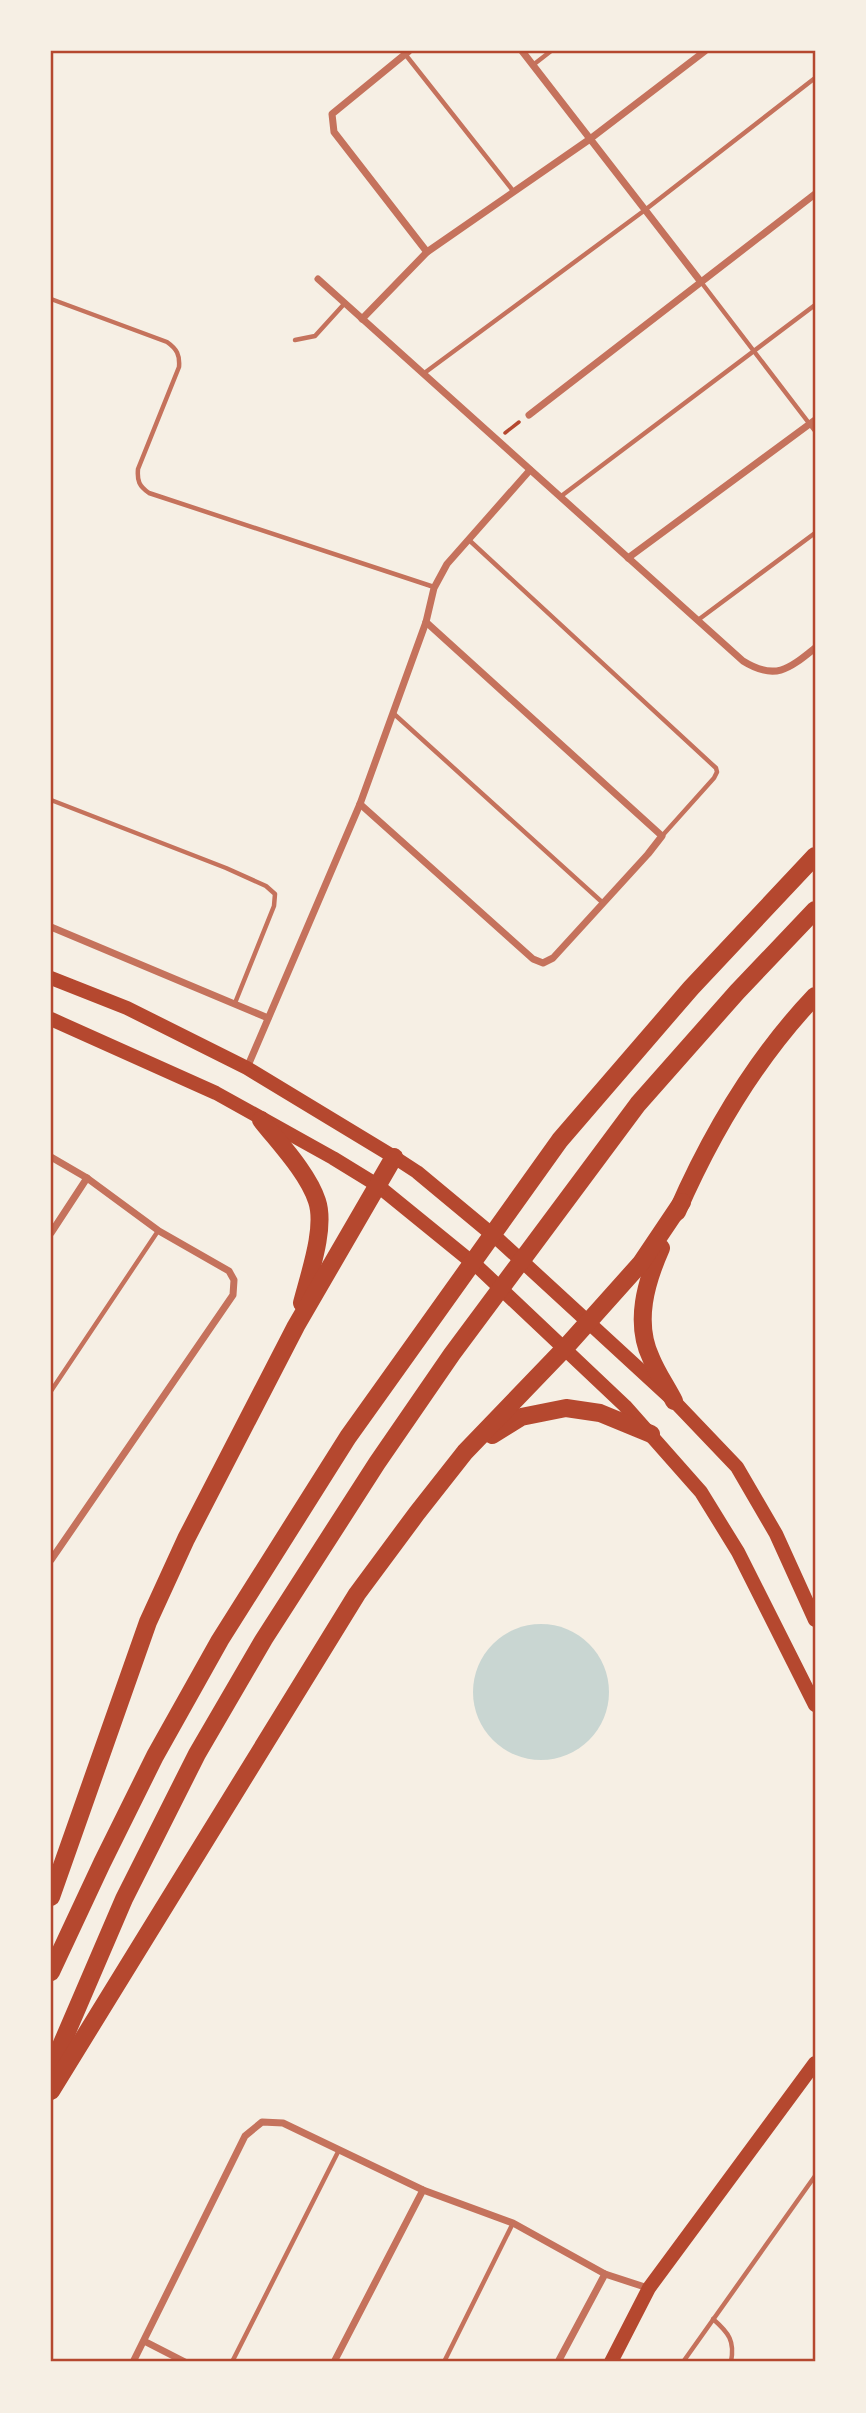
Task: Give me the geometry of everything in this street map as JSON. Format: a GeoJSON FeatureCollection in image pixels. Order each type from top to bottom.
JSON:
{"type":"FeatureCollection","features":[{"type":"Feature","properties":{"kind":"highway"},"geometry":{"type":"LineString","coordinates":[[51,1972],[155,1756],[220,1640],[348,1437],[560,1140],[691,988],[815,856]]}},
{"type":"Feature","properties":{"kind":"highway"},"geometry":{"type":"LineString","coordinates":[[51,2069],[124,1899],[197,1754],[264,1639],[377,1463],[452,1354],[638,1104],[737,992],[815,910]]}},
{"type":"Feature","properties":{"kind":"highway"},"geometry":{"type":"LineString","coordinates":[[674,1401],[650,1356],[642,1328],[647,1280],[682,1202],[739,1092],[815,996]]}},
{"type":"Feature","properties":{"kind":"highway"},"geometry":{"type":"LineString","coordinates":[[261,1120],[301,1172],[318,1202],[319,1235],[296,1326]]}},
{"type":"Feature","properties":{"kind":"highway"},"geometry":{"type":"LineString","coordinates":[[51,1897],[148,1622],[186,1539],[296,1326],[394,1157]]}},
{"type":"Feature","properties":{"kind":"highway"},"geometry":{"type":"LineString","coordinates":[[51,2091],[357,1594],[465,1452],[565,1348],[640,1264],[682,1202]]}},
{"type":"Feature","properties":{"kind":"highway"},"geometry":{"type":"LineString","coordinates":[[465,1452],[521,1417],[565,1408],[600,1413],[651,1434]]}},
{"type":"Feature","properties":{"kind":"main road"},"geometry":{"type":"LineString","coordinates":[[51,978],[127,1008],[247,1068],[417,1172],[500,1241],[674,1401],[737,1467],[775,1534],[815,1620]]}},
{"type":"Feature","properties":{"kind":"main road"},"geometry":{"type":"LineString","coordinates":[[51,1019],[216,1093],[377,1185],[479,1268],[565,1348],[651,1434],[701,1492],[738,1552],[815,1706]]}},
{"type":"Feature","properties":{"kind":"main road"},"geometry":{"type":"LineString","coordinates":[[617,2361],[649,2288],[815,2063]]}},
{"type":"Feature","properties":{"kind":"street"},"geometry":{"type":"LineString","coordinates":[[522,51],[701,282]]}},
{"type":"Feature","properties":{"kind":"street"},"geometry":{"type":"LineString","coordinates":[[362,318],[427,252],[590,139],[705,51]]}},
{"type":"Feature","properties":{"kind":"street"},"geometry":{"type":"LineString","coordinates":[[407,52],[332,114],[334,132],[427,252]]}},
{"type":"Feature","properties":{"kind":"street"},"geometry":{"type":"LineString","coordinates":[[528,415],[815,194]]}},
{"type":"Feature","properties":{"kind":"street"},"geometry":{"type":"LineString","coordinates":[[318,279],[743,661],[757,670],[771,672],[798,661],[815,648]]}},
{"type":"Feature","properties":{"kind":"street"},"geometry":{"type":"LineString","coordinates":[[628,558],[813,422]]}},
{"type":"Feature","properties":{"kind":"street"},"geometry":{"type":"LineString","coordinates":[[247,1068],[360,804],[426,622],[434,588],[447,564],[530,470]]}},
{"type":"Feature","properties":{"kind":"street"},"geometry":{"type":"LineString","coordinates":[[360,804],[533,959],[543,963],[553,958],[662,836],[426,622]]}},
{"type":"Feature","properties":{"kind":"street"},"geometry":{"type":"LineString","coordinates":[[51,927],[268,1018]]}},
{"type":"Feature","properties":{"kind":"street"},"geometry":{"type":"LineString","coordinates":[[51,1157],[87,1178],[159,1231],[229,1271],[234,1280],[233,1295],[51,1560]]}},
{"type":"Feature","properties":{"kind":"street"},"geometry":{"type":"LineString","coordinates":[[51,1233],[87,1178]]}},
{"type":"Feature","properties":{"kind":"street"},"geometry":{"type":"LineString","coordinates":[[133,2362],[245,2136],[262,2122],[283,2123],[423,2190],[513,2223],[605,2274],[649,2288]]}},
{"type":"Feature","properties":{"kind":"street"},"geometry":{"type":"LineString","coordinates":[[334,2362],[423,2190]]}},
{"type":"Feature","properties":{"kind":"street"},"geometry":{"type":"LineString","coordinates":[[558,2362],[605,2274]]}},
{"type":"Feature","properties":{"kind":"street"},"geometry":{"type":"LineString","coordinates":[[144,2341],[185,2362]]}},
{"type":"Feature","properties":{"kind":"lane"},"geometry":{"type":"LineString","coordinates":[[533,65],[551,51]]}},
{"type":"Feature","properties":{"kind":"lane"},"geometry":{"type":"LineString","coordinates":[[407,52],[514,192]]}},
{"type":"Feature","properties":{"kind":"lane"},"geometry":{"type":"LineString","coordinates":[[423,374],[645,210],[815,78]]}},
{"type":"Feature","properties":{"kind":"lane"},"geometry":{"type":"LineString","coordinates":[[701,282],[753,351],[813,422],[815,431]]}},
{"type":"Feature","properties":{"kind":"lane"},"geometry":{"type":"LineString","coordinates":[[51,299],[167,342],[176,348],[180,357],[179,368],[138,469],[137,478],[141,487],[149,493],[434,588]]}},
{"type":"Feature","properties":{"kind":"lane"},"geometry":{"type":"LineString","coordinates":[[295,340],[315,336],[345,303]]}},
{"type":"Feature","properties":{"kind":"lane"},"geometry":{"type":"LineString","coordinates":[[560,497],[815,305]]}},
{"type":"Feature","properties":{"kind":"lane"},"geometry":{"type":"LineString","coordinates":[[697,620],[815,533]]}},
{"type":"Feature","properties":{"kind":"lane"},"geometry":{"type":"LineString","coordinates":[[468,539],[716,768],[714,778],[662,836]]}},
{"type":"Feature","properties":{"kind":"lane"},"geometry":{"type":"LineString","coordinates":[[393,713],[603,904]]}},
{"type":"Feature","properties":{"kind":"lane"},"geometry":{"type":"LineString","coordinates":[[51,800],[226,868],[266,886],[275,894],[274,906],[234,1004]]}},
{"type":"Feature","properties":{"kind":"lane"},"geometry":{"type":"LineString","coordinates":[[51,1391],[159,1231]]}},
{"type":"Feature","properties":{"kind":"lane"},"geometry":{"type":"LineString","coordinates":[[232,2362],[339,2150]]}},
{"type":"Feature","properties":{"kind":"lane"},"geometry":{"type":"LineString","coordinates":[[683,2362],[815,2176]]}},
{"type":"Feature","properties":{"kind":"lane"},"geometry":{"type":"LineString","coordinates":[[444,2362],[513,2223]]}},
{"type":"Feature","properties":{"kind":"lane"},"geometry":{"type":"LineString","coordinates":[[713,2319],[731,2337],[731,2362]]}},
{"type":"Feature","properties":{"kind":"path"},"geometry":{"type":"LineString","coordinates":[[496,440],[528,415]]}},
{"type":"Feature","properties":{"kind":"shaded area"},"geometry":{"type":"Polygon","coordinates":[[[541,1624],[567,1629],[589,1644],[604,1666],[609,1692],[604,1718],[589,1740],[567,1755],[541,1760],[515,1755],[493,1740],[478,1718],[473,1692],[478,1666],[493,1644],[515,1629],[541,1624]]]}}]}
